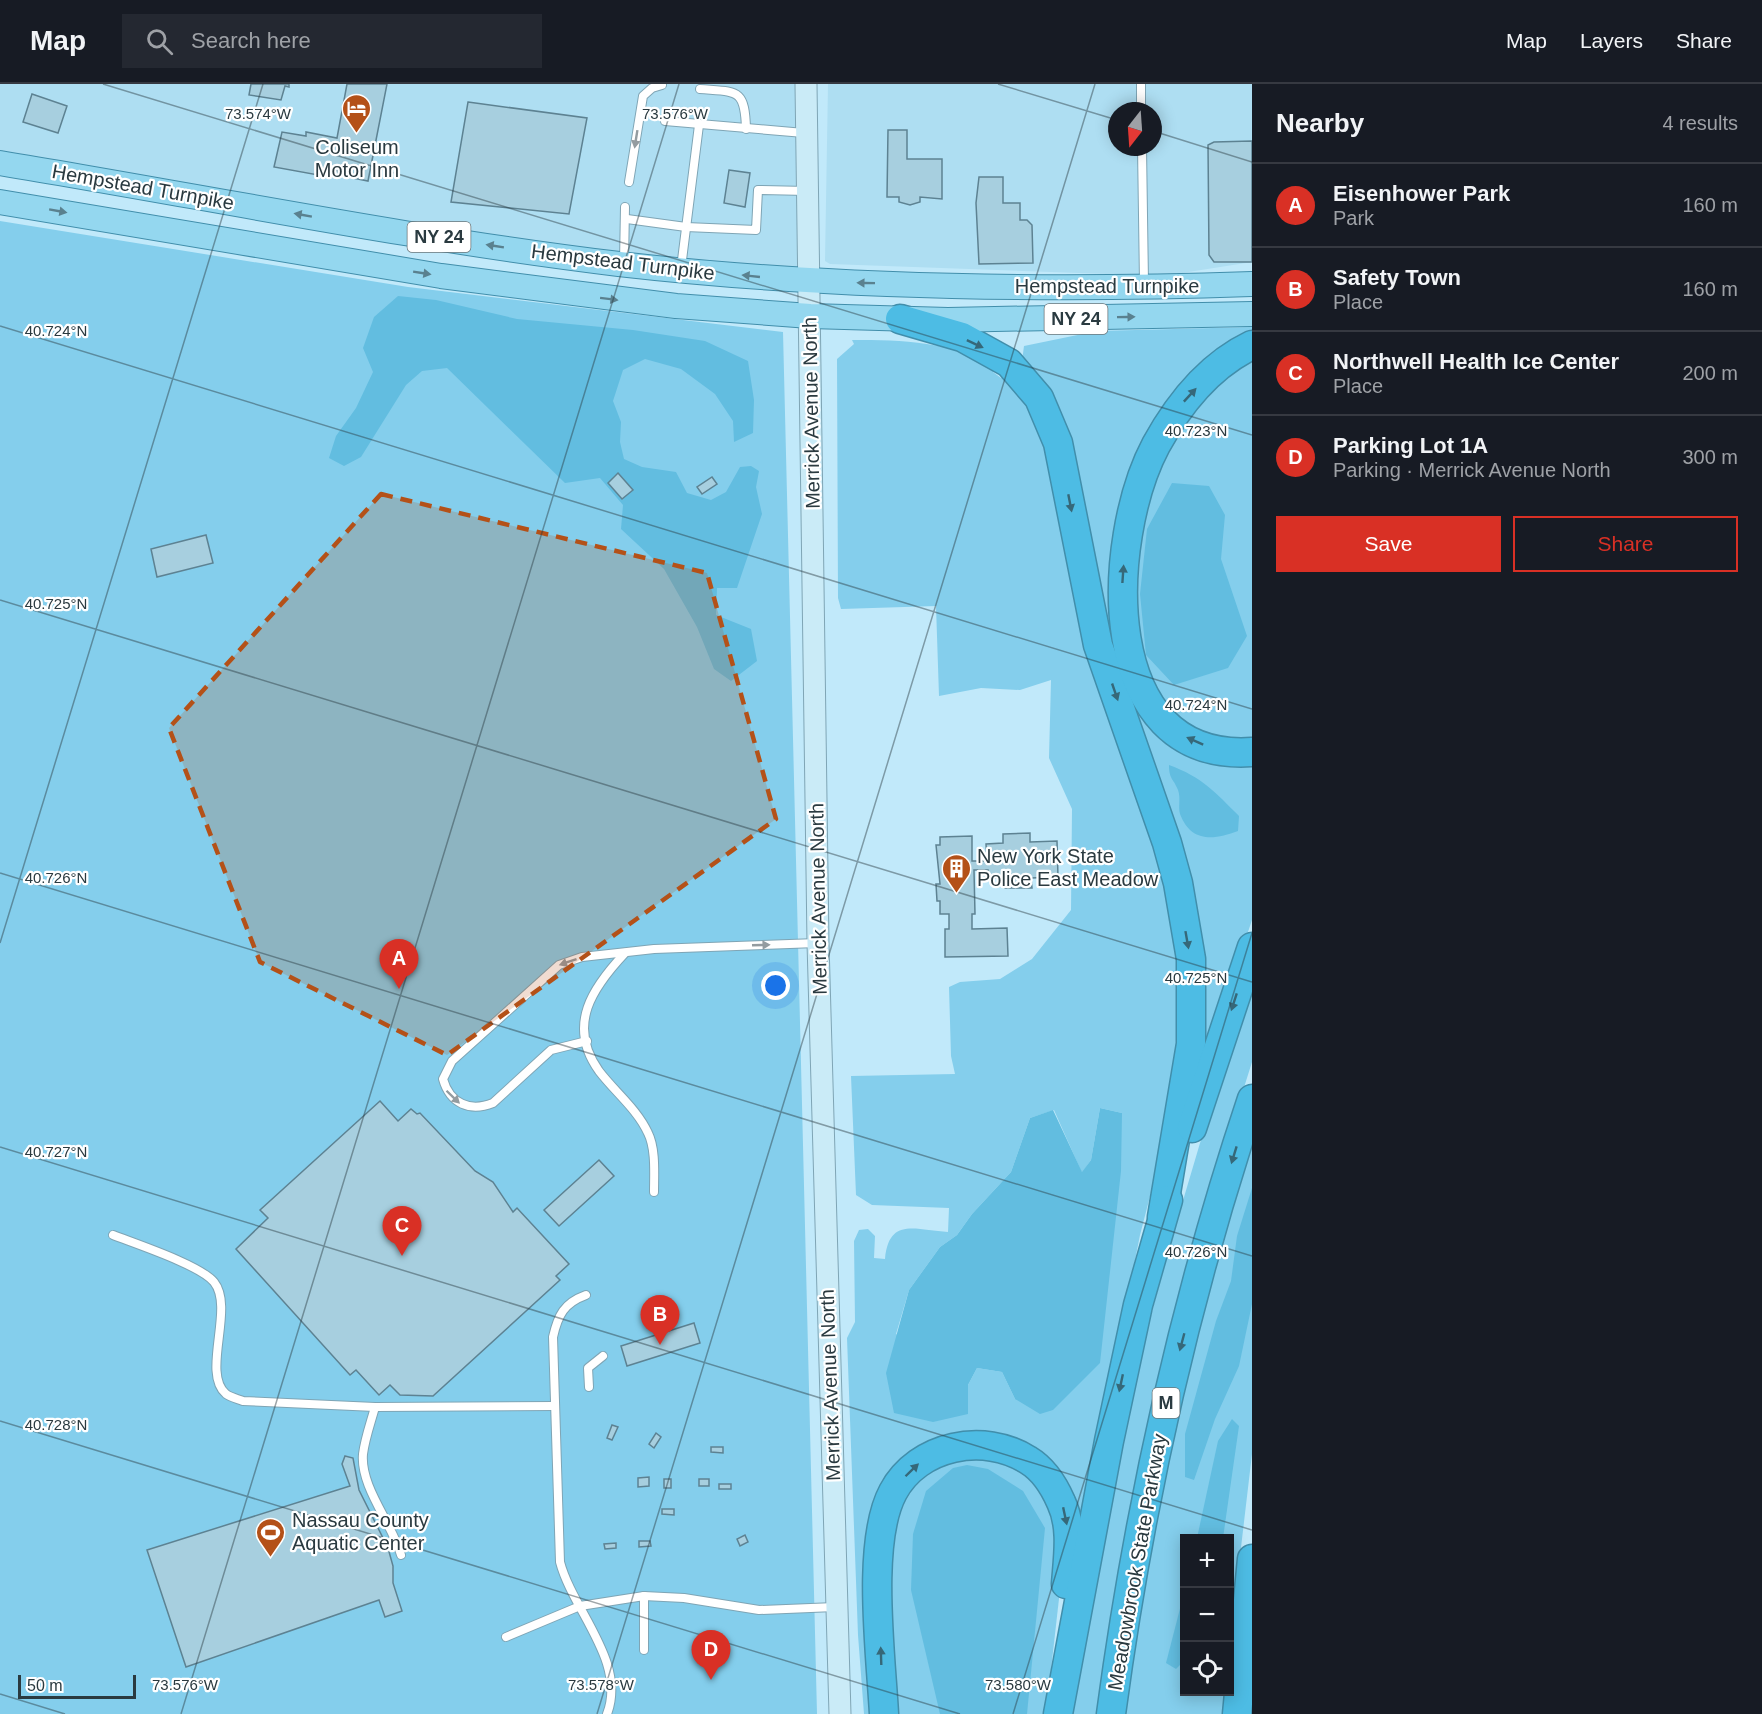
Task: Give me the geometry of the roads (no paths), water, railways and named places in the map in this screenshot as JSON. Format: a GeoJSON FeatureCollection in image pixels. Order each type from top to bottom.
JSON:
{"type":"FeatureCollection","features":[{"type":"Feature","properties":{"kind":"highway"},"geometry":{"type":"LineString","coordinates":[[900,319],[962,337],[1009,363],[1039,398],[1058,443],[1098,645],[1167,843],[1178,883],[1191,959],[1191,1044],[1176,1148],[1162,1217]]}},
{"type":"Feature","properties":{"kind":"highway"},"geometry":{"type":"LineString","coordinates":[[1252,345],[1211,373],[1182,403],[1156,446],[1140,483],[1125,545],[1122,589],[1125,637],[1136,678],[1153,708],[1171,727],[1199,744],[1224,751],[1252,752]]}},
{"type":"Feature","properties":{"kind":"highway"},"geometry":{"type":"LineString","coordinates":[[1059,1707],[1108,1441],[1138,1305],[1162,1217],[1252,947]]}},
{"type":"Feature","properties":{"kind":"highway","name":"Meadowbrook State Parkway"},"geometry":{"type":"LineString","coordinates":[[1111,1714],[1125,1607],[1164,1411],[1209,1238],[1252,1099]]}},
{"type":"Feature","properties":{"kind":"highway"},"geometry":{"type":"LineString","coordinates":[[884,1714],[877,1561],[880,1527],[892,1492],[909,1471],[933,1454],[957,1446],[993,1445],[1029,1460],[1048,1479],[1062,1504],[1069,1546],[1059,1707]]}},
{"type":"Feature","properties":{"kind":"highway"},"geometry":{"type":"LineString","coordinates":[[1238,1714],[1252,1559]]}},
{"type":"Feature","properties":{"kind":"main road","name":"Merrick Avenue North"},"geometry":{"type":"LineString","coordinates":[[806,84],[818,943],[840,1714]]}},
{"type":"Feature","properties":{"kind":"main road","name":"Hempstead Turnpike"},"geometry":{"type":"LineString","coordinates":[[0,163],[426,235],[624,264],[809,281],[1058,288],[1252,284]]}},
{"type":"Feature","properties":{"kind":"main road","name":"Hempstead Turnpike"},"geometry":{"type":"LineString","coordinates":[[0,202],[364,264],[540,290],[676,306],[810,316],[977,321],[1252,314]]}},
{"type":"Feature","properties":{"kind":"main road"},"geometry":{"type":"LineString","coordinates":[[838,1672],[850,1714]]}},
{"type":"Feature","properties":{"kind":"lane"},"geometry":{"type":"LineString","coordinates":[[1141,84],[1141,102]]}},
{"type":"Feature","properties":{"kind":"lane"},"geometry":{"type":"LineString","coordinates":[[629,182],[643,96],[652,88],[662,86]]}},
{"type":"Feature","properties":{"kind":"lane"},"geometry":{"type":"LineString","coordinates":[[700,89],[738,95],[746,104],[747,129]]}},
{"type":"Feature","properties":{"kind":"lane"},"geometry":{"type":"LineString","coordinates":[[665,121],[807,133]]}},
{"type":"Feature","properties":{"kind":"lane"},"geometry":{"type":"LineString","coordinates":[[681,269],[699,125]]}},
{"type":"Feature","properties":{"kind":"lane"},"geometry":{"type":"LineString","coordinates":[[1142,156],[1144,288]]}},
{"type":"Feature","properties":{"kind":"lane"},"geometry":{"type":"LineString","coordinates":[[627,219],[686,227],[756,230],[758,190],[808,191]]}},
{"type":"Feature","properties":{"kind":"lane"},"geometry":{"type":"LineString","coordinates":[[624,264],[627,219],[625,207]]}},
{"type":"Feature","properties":{"kind":"lane"},"geometry":{"type":"LineString","coordinates":[[587,1041],[551,1050],[493,1103],[483,1107],[464,1105],[454,1101],[446,1090],[443,1079],[452,1061],[559,965],[582,957],[654,948],[818,943]]}},
{"type":"Feature","properties":{"kind":"lane"},"geometry":{"type":"LineString","coordinates":[[625,953],[605,974],[588,999],[585,1024],[587,1049],[598,1070],[639,1116],[650,1134],[654,1192]]}},
{"type":"Feature","properties":{"kind":"lane"},"geometry":{"type":"LineString","coordinates":[[113,1235],[201,1272],[214,1282],[221,1299],[217,1382],[226,1394],[243,1401],[375,1407],[555,1406]]}},
{"type":"Feature","properties":{"kind":"lane"},"geometry":{"type":"LineString","coordinates":[[586,1295],[571,1301],[557,1316],[553,1337],[560,1562],[566,1583],[580,1606],[608,1664],[611,1703],[607,1714]]}},
{"type":"Feature","properties":{"kind":"lane"},"geometry":{"type":"LineString","coordinates":[[589,1387],[588,1368],[603,1356]]}},
{"type":"Feature","properties":{"kind":"lane"},"geometry":{"type":"LineString","coordinates":[[375,1407],[363,1455],[367,1484],[395,1534],[401,1555]]}},
{"type":"Feature","properties":{"kind":"lane"},"geometry":{"type":"LineString","coordinates":[[506,1637],[580,1606],[644,1596],[684,1598],[759,1610],[837,1607]]}},
{"type":"Feature","properties":{"kind":"lane"},"geometry":{"type":"LineString","coordinates":[[644,1596],[644,1650]]}},
{"type":"Feature","properties":{"kind":"place","name":"Coliseum Motor Inn"},"geometry":{"type":"Point","coordinates":[357,134]}},
{"type":"Feature","properties":{"kind":"place","name":"New York State Police East Meadow"},"geometry":{"type":"Point","coordinates":[956,894]}},
{"type":"Feature","properties":{"kind":"place","name":"Eisenhower Park"},"geometry":{"type":"Point","coordinates":[399,989]}},
{"type":"Feature","properties":{"kind":"place","name":"Northwell Health Ice Center"},"geometry":{"type":"Point","coordinates":[402,1256]}},
{"type":"Feature","properties":{"kind":"place","name":"Safety Town"},"geometry":{"type":"Point","coordinates":[660,1345]}},
{"type":"Feature","properties":{"kind":"place","name":"Nassau County Aquatic Center"},"geometry":{"type":"Point","coordinates":[271,1558]}},
{"type":"Feature","properties":{"kind":"place","name":"Parking Lot 1A"},"geometry":{"type":"Point","coordinates":[711,1680]}}]}
